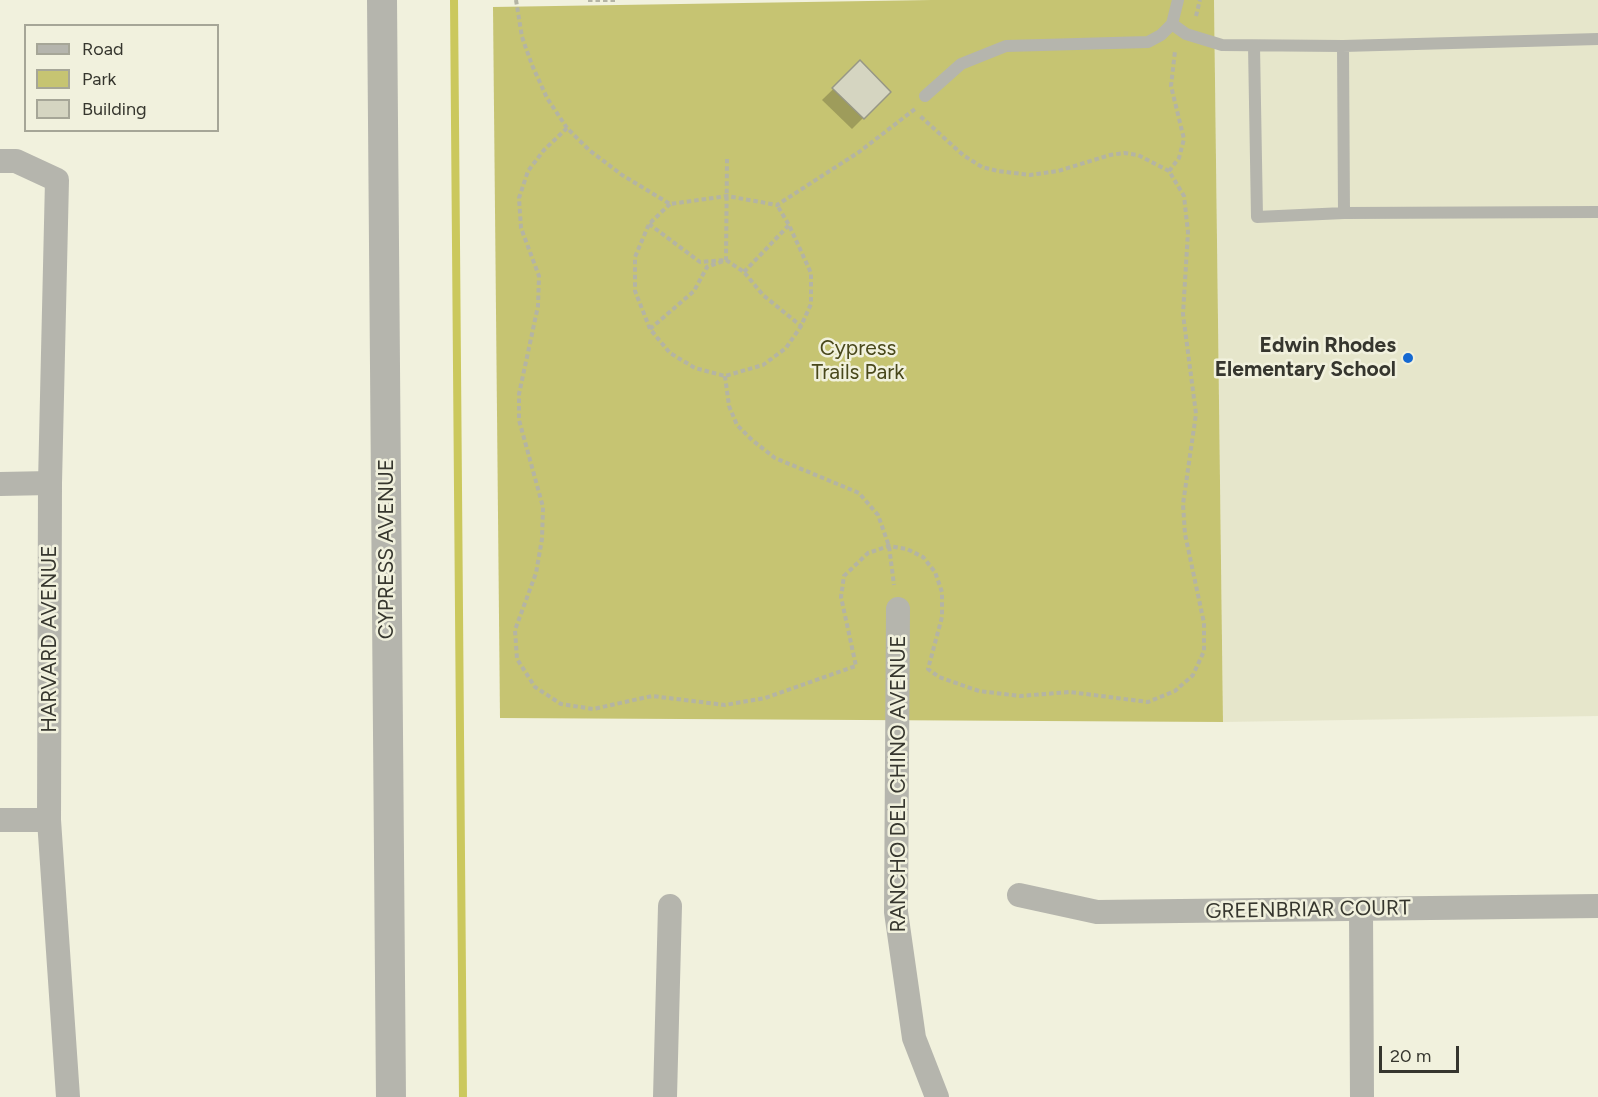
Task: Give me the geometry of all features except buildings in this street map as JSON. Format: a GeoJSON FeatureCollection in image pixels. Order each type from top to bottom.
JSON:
{"type":"FeatureCollection","features":[{"type":"Feature","properties":{"kind":"street","name":"CYPRESS AVENUE"},"geometry":{"type":"LineString","coordinates":[[382,0],[391,1097]]}},
{"type":"Feature","properties":{"kind":"street","name":"HARVARD AVENUE"},"geometry":{"type":"LineString","coordinates":[[0,161],[16,161],[57,180],[50,483],[49,820],[68,1097]]}},
{"type":"Feature","properties":{"kind":"street"},"geometry":{"type":"LineString","coordinates":[[0,484],[50,483]]}},
{"type":"Feature","properties":{"kind":"street","name":"RANCHO DEL CHINO AVENUE"},"geometry":{"type":"LineString","coordinates":[[898,609],[896,912],[914,1038],[937,1097]]}},
{"type":"Feature","properties":{"kind":"street"},"geometry":{"type":"LineString","coordinates":[[0,820],[49,820]]}},
{"type":"Feature","properties":{"kind":"street","name":"GREENBRIAR COURT"},"geometry":{"type":"LineString","coordinates":[[1019,895],[1097,912],[1598,906]]}},
{"type":"Feature","properties":{"kind":"street"},"geometry":{"type":"LineString","coordinates":[[665,1097],[670,906]]}},
{"type":"Feature","properties":{"kind":"street"},"geometry":{"type":"LineString","coordinates":[[1361,910],[1362,1097]]}},
{"type":"Feature","properties":{"kind":"lane"},"geometry":{"type":"LineString","coordinates":[[925,96],[961,64],[1006,46],[1148,42],[1161,35],[1172,24],[1178,0]]}},
{"type":"Feature","properties":{"kind":"lane"},"geometry":{"type":"LineString","coordinates":[[1172,24],[1186,34],[1222,45],[1343,46],[1598,39]]}},
{"type":"Feature","properties":{"kind":"lane"},"geometry":{"type":"LineString","coordinates":[[1254,46],[1257,217],[1344,213],[1598,212]]}},
{"type":"Feature","properties":{"kind":"lane"},"geometry":{"type":"LineString","coordinates":[[1343,46],[1344,213]]}},
{"type":"Feature","properties":{"kind":"path"},"geometry":{"type":"LineString","coordinates":[[516,0],[522,37],[532,65],[547,98],[567,129],[622,175],[670,204]]}},
{"type":"Feature","properties":{"kind":"path"},"geometry":{"type":"LineString","coordinates":[[588,0],[617,0]]}},
{"type":"Feature","properties":{"kind":"path"},"geometry":{"type":"LineString","coordinates":[[1169,171],[1179,158],[1184,139],[1171,86],[1173,54],[1199,9],[1200,0]]}},
{"type":"Feature","properties":{"kind":"path"},"geometry":{"type":"LineString","coordinates":[[777,205],[811,273],[811,304],[801,326],[786,348],[763,365],[725,376],[695,368],[670,353],[650,328],[635,291],[635,257],[649,224],[670,204],[727,196],[777,205],[859,152],[914,111],[925,96]]}},
{"type":"Feature","properties":{"kind":"path"},"geometry":{"type":"LineString","coordinates":[[567,129],[544,150],[528,171],[519,198],[521,228],[539,276],[538,306],[519,394],[519,420],[543,507],[542,539],[536,573],[515,630],[517,659],[535,687],[561,704],[593,709],[652,696],[725,705],[765,698],[856,666],[840,597],[844,576],[868,553],[889,546],[907,549],[923,557],[935,572],[942,592],[942,617],[928,669],[939,676],[979,691],[1020,696],[1070,692],[1148,702],[1175,691],[1193,675],[1204,651],[1204,623],[1185,534],[1183,504],[1196,414],[1183,314],[1188,214],[1184,196],[1169,171],[1138,155],[1124,153],[1110,155],[1058,171],[1030,176],[982,167],[963,155],[914,111]]}},
{"type":"Feature","properties":{"kind":"path"},"geometry":{"type":"LineString","coordinates":[[726,260],[727,159]]}},
{"type":"Feature","properties":{"kind":"path"},"geometry":{"type":"LineString","coordinates":[[649,224],[700,262],[726,260],[744,272],[763,295],[801,326]]}},
{"type":"Feature","properties":{"kind":"path"},"geometry":{"type":"LineString","coordinates":[[744,272],[789,225]]}},
{"type":"Feature","properties":{"kind":"path"},"geometry":{"type":"LineString","coordinates":[[650,328],[694,291],[708,267],[726,260]]}},
{"type":"Feature","properties":{"kind":"path"},"geometry":{"type":"LineString","coordinates":[[725,376],[729,406],[737,425],[776,458],[859,493],[878,515],[889,546],[898,609]]}},
{"type":"Feature","properties":{"kind":"shaded area","name":"Edwin Rhodes Elementary School"},"geometry":{"type":"Polygon","coordinates":[[[1214,0],[1598,0],[1598,716],[1223,722],[1214,0]]]}},
{"type":"Feature","properties":{"kind":"green space","name":"Cypress Trails Park"},"geometry":{"type":"Polygon","coordinates":[[[931,0],[1214,0],[1223,722],[500,718],[493,7],[931,0]]]}},
{"type":"Feature","properties":{"kind":"waterway"},"geometry":{"type":"LineString","coordinates":[[454,0],[463,1097]]}},
{"type":"Feature","properties":{"kind":"place","name":"Edwin Rhodes Elementary School"},"geometry":{"type":"Point","coordinates":[1408,358]}}]}
